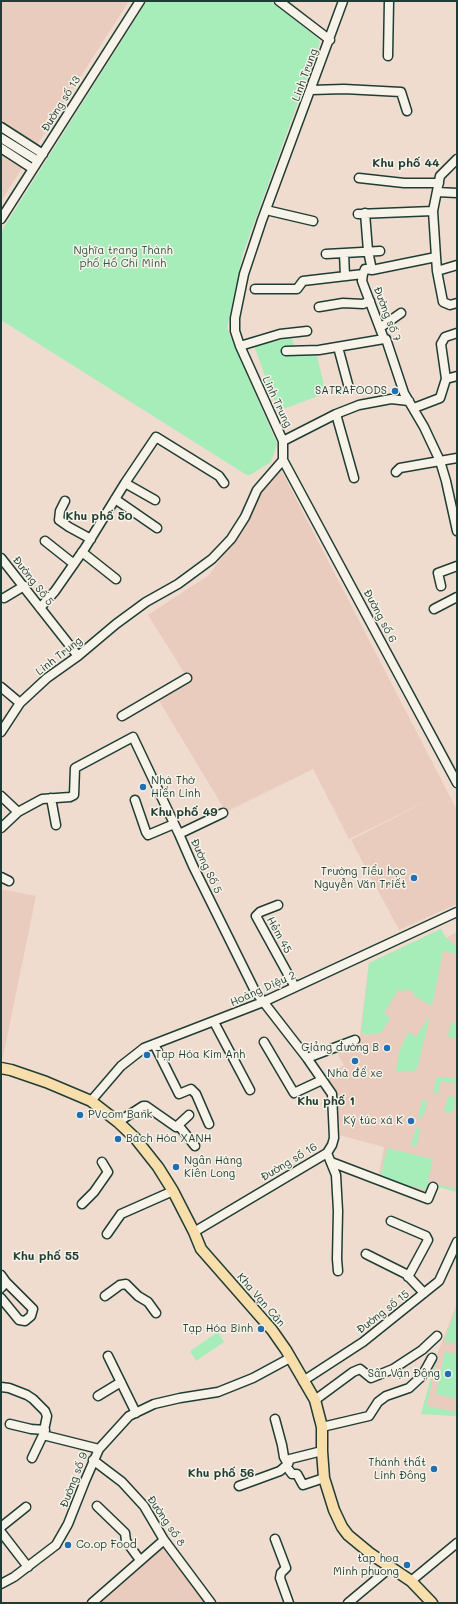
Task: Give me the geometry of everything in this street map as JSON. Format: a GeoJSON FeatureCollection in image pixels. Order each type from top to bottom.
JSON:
{"type":"FeatureCollection","features":[{"type":"Feature","properties":{"kind":"main road","name":"Kha Vạn Cân"},"geometry":{"type":"LineString","coordinates":[[1,1068],[46,1082],[91,1101],[118,1122],[135,1138],[158,1167],[173,1191],[201,1249],[272,1330],[315,1400],[322,1427],[324,1478],[334,1510],[342,1527],[348,1535],[371,1554],[411,1581],[432,1603]]}},
{"type":"Feature","properties":{"kind":"street","name":"Đường số 13"},"geometry":{"type":"LineString","coordinates":[[1,220],[140,1]]}},
{"type":"Feature","properties":{"kind":"street"},"geometry":{"type":"LineString","coordinates":[[279,1],[330,40]]}},
{"type":"Feature","properties":{"kind":"street","name":"Linh Trung"},"geometry":{"type":"LineString","coordinates":[[1,732],[20,703],[47,678],[78,656],[122,619],[146,602],[178,584],[212,559],[231,539],[245,517],[257,490],[283,460],[283,441],[240,346],[235,331],[235,318],[244,274],[343,1]]}},
{"type":"Feature","properties":{"kind":"street"},"geometry":{"type":"LineString","coordinates":[[388,56],[389,1]]}},
{"type":"Feature","properties":{"kind":"street"},"geometry":{"type":"LineString","coordinates":[[311,90],[352,89],[401,92],[407,111]]}},
{"type":"Feature","properties":{"kind":"street"},"geometry":{"type":"LineString","coordinates":[[1,127],[43,154]]}},
{"type":"Feature","properties":{"kind":"street"},"geometry":{"type":"LineString","coordinates":[[1,138],[38,161]]}},
{"type":"Feature","properties":{"kind":"street"},"geometry":{"type":"LineString","coordinates":[[1,148],[33,169]]}},
{"type":"Feature","properties":{"kind":"street"},"geometry":{"type":"LineString","coordinates":[[457,159],[442,172],[440,176],[433,211],[437,271],[443,302],[450,305],[457,303]]}},
{"type":"Feature","properties":{"kind":"street"},"geometry":{"type":"LineString","coordinates":[[359,178],[404,183],[439,183]]}},
{"type":"Feature","properties":{"kind":"street"},"geometry":{"type":"LineString","coordinates":[[437,192],[457,192]]}},
{"type":"Feature","properties":{"kind":"street"},"geometry":{"type":"LineString","coordinates":[[266,210],[314,221]]}},
{"type":"Feature","properties":{"kind":"street"},"geometry":{"type":"LineString","coordinates":[[372,270],[361,214],[433,211]]}},
{"type":"Feature","properties":{"kind":"street"},"geometry":{"type":"LineString","coordinates":[[326,254],[380,251]]}},
{"type":"Feature","properties":{"kind":"street"},"geometry":{"type":"LineString","coordinates":[[344,253],[345,276]]}},
{"type":"Feature","properties":{"kind":"street"},"geometry":{"type":"LineString","coordinates":[[255,289],[298,289],[303,281],[363,274],[366,269],[372,270],[436,257]]}},
{"type":"Feature","properties":{"kind":"street"},"geometry":{"type":"LineString","coordinates":[[437,271],[457,265]]}},
{"type":"Feature","properties":{"kind":"street","name":"Đường số 7"},"geometry":{"type":"LineString","coordinates":[[363,274],[362,281],[381,327],[384,339],[386,339],[404,393],[440,461],[457,531]]}},
{"type":"Feature","properties":{"kind":"street"},"geometry":{"type":"LineString","coordinates":[[319,307],[343,303],[363,304],[370,302]]}},
{"type":"Feature","properties":{"kind":"street"},"geometry":{"type":"LineString","coordinates":[[381,327],[401,313]]}},
{"type":"Feature","properties":{"kind":"street"},"geometry":{"type":"LineString","coordinates":[[240,346],[280,334],[307,331]]}},
{"type":"Feature","properties":{"kind":"street"},"geometry":{"type":"LineString","coordinates":[[283,441],[336,414],[376,401],[391,399],[411,404],[440,398],[446,379],[441,344],[444,337],[457,333]]}},
{"type":"Feature","properties":{"kind":"street"},"geometry":{"type":"LineString","coordinates":[[286,351],[319,350],[384,339]]}},
{"type":"Feature","properties":{"kind":"street"},"geometry":{"type":"LineString","coordinates":[[338,347],[348,388]]}},
{"type":"Feature","properties":{"kind":"street"},"geometry":{"type":"LineString","coordinates":[[446,379],[457,376]]}},
{"type":"Feature","properties":{"kind":"street"},"geometry":{"type":"LineString","coordinates":[[336,414],[354,478]]}},
{"type":"Feature","properties":{"kind":"street"},"geometry":{"type":"LineString","coordinates":[[40,608],[55,591],[91,539],[125,483],[156,437],[219,476],[224,483]]}},
{"type":"Feature","properties":{"kind":"street"},"geometry":{"type":"LineString","coordinates":[[396,472],[400,468],[457,458]]}},
{"type":"Feature","properties":{"kind":"street","name":"Đường số 6"},"geometry":{"type":"LineString","coordinates":[[283,460],[457,783]]}},
{"type":"Feature","properties":{"kind":"street"},"geometry":{"type":"LineString","coordinates":[[125,483],[155,500]]}},
{"type":"Feature","properties":{"kind":"street"},"geometry":{"type":"LineString","coordinates":[[115,499],[157,528]]}},
{"type":"Feature","properties":{"kind":"street"},"geometry":{"type":"LineString","coordinates":[[65,501],[60,511],[59,520],[91,539]]}},
{"type":"Feature","properties":{"kind":"street"},"geometry":{"type":"LineString","coordinates":[[45,541],[74,564]]}},
{"type":"Feature","properties":{"kind":"street"},"geometry":{"type":"LineString","coordinates":[[82,552],[116,579]]}},
{"type":"Feature","properties":{"kind":"street","name":"Đường Số 5"},"geometry":{"type":"LineString","coordinates":[[1,558],[78,656]]}},
{"type":"Feature","properties":{"kind":"street"},"geometry":{"type":"LineString","coordinates":[[441,586],[438,573],[457,566]]}},
{"type":"Feature","properties":{"kind":"street"},"geometry":{"type":"LineString","coordinates":[[4,598],[24,586]]}},
{"type":"Feature","properties":{"kind":"street"},"geometry":{"type":"LineString","coordinates":[[434,609],[457,597]]}},
{"type":"Feature","properties":{"kind":"street"},"geometry":{"type":"LineString","coordinates":[[122,716],[187,678]]}},
{"type":"Feature","properties":{"kind":"street"},"geometry":{"type":"LineString","coordinates":[[1,687],[20,703]]}},
{"type":"Feature","properties":{"kind":"street","name":"Đường Số 5"},"geometry":{"type":"LineString","coordinates":[[51,798],[70,797],[74,795],[75,768],[133,737],[193,866],[255,990],[263,1002]]}},
{"type":"Feature","properties":{"kind":"street"},"geometry":{"type":"LineString","coordinates":[[1,796],[18,812]]}},
{"type":"Feature","properties":{"kind":"street"},"geometry":{"type":"LineString","coordinates":[[1,828],[18,812],[42,799],[51,798],[56,825]]}},
{"type":"Feature","properties":{"kind":"street"},"geometry":{"type":"LineString","coordinates":[[135,800],[148,834],[174,824]]}},
{"type":"Feature","properties":{"kind":"street"},"geometry":{"type":"LineString","coordinates":[[179,834],[222,813]]}},
{"type":"Feature","properties":{"kind":"street"},"geometry":{"type":"LineString","coordinates":[[1,877],[9,881]]}},
{"type":"Feature","properties":{"kind":"street","name":"Hẻm 45"},"geometry":{"type":"LineString","coordinates":[[278,905],[260,912],[256,916],[295,987]]}},
{"type":"Feature","properties":{"kind":"street","name":"Hoàng Diệu 2"},"geometry":{"type":"LineString","coordinates":[[91,1101],[120,1066],[144,1048],[263,1002],[457,912]]}},
{"type":"Feature","properties":{"kind":"street","name":"Đường số 16"},"geometry":{"type":"LineString","coordinates":[[194,1232],[327,1152],[332,1145],[334,1138],[334,1116],[332,1094],[307,1058],[263,1002]]}},
{"type":"Feature","properties":{"kind":"street"},"geometry":{"type":"LineString","coordinates":[[214,1022],[250,1090]]}},
{"type":"Feature","properties":{"kind":"street"},"geometry":{"type":"LineString","coordinates":[[307,1058],[355,1040]]}},
{"type":"Feature","properties":{"kind":"street"},"geometry":{"type":"LineString","coordinates":[[264,1042],[294,1093],[322,1080]]}},
{"type":"Feature","properties":{"kind":"street"},"geometry":{"type":"LineString","coordinates":[[154,1044],[179,1094],[191,1089],[196,1094],[209,1124]]}},
{"type":"Feature","properties":{"kind":"street"},"geometry":{"type":"LineString","coordinates":[[118,1122],[140,1106],[146,1106],[176,1127],[179,1126],[189,1115]]}},
{"type":"Feature","properties":{"kind":"street"},"geometry":{"type":"LineString","coordinates":[[179,1126],[195,1146]]}},
{"type":"Feature","properties":{"kind":"street"},"geometry":{"type":"LineString","coordinates":[[327,1152],[336,1174],[338,1211],[338,1271]]}},
{"type":"Feature","properties":{"kind":"street"},"geometry":{"type":"LineString","coordinates":[[82,1204],[94,1192],[108,1172],[102,1162]]}},
{"type":"Feature","properties":{"kind":"street"},"geometry":{"type":"LineString","coordinates":[[331,1162],[428,1199],[433,1187]]}},
{"type":"Feature","properties":{"kind":"street"},"geometry":{"type":"LineString","coordinates":[[107,1234],[122,1214],[173,1191]]}},
{"type":"Feature","properties":{"kind":"street"},"geometry":{"type":"LineString","coordinates":[[391,1221],[426,1236],[428,1240],[408,1277]]}},
{"type":"Feature","properties":{"kind":"street","name":"Đường số 15"},"geometry":{"type":"LineString","coordinates":[[303,1381],[363,1342],[439,1281],[457,1242]]}},
{"type":"Feature","properties":{"kind":"street"},"geometry":{"type":"LineString","coordinates":[[366,1254],[406,1274],[424,1293]]}},
{"type":"Feature","properties":{"kind":"street"},"geometry":{"type":"LineString","coordinates":[[1,1276],[4,1285],[33,1309],[30,1316],[25,1321],[19,1320],[1,1298]]}},
{"type":"Feature","properties":{"kind":"street"},"geometry":{"type":"LineString","coordinates":[[105,1296],[120,1285],[126,1284],[138,1296],[148,1302],[156,1313]]}},
{"type":"Feature","properties":{"kind":"street"},"geometry":{"type":"LineString","coordinates":[[315,1400],[353,1372],[360,1369],[371,1378],[393,1368],[422,1350],[437,1336]]}},
{"type":"Feature","properties":{"kind":"street"},"geometry":{"type":"LineString","coordinates":[[108,1356],[136,1413]]}},
{"type":"Feature","properties":{"kind":"street","name":"Đường số 9"},"geometry":{"type":"LineString","coordinates":[[1,1584],[14,1577],[56,1545],[68,1524],[93,1460],[99,1449],[130,1416],[154,1404],[218,1392],[253,1378],[290,1358]]}},
{"type":"Feature","properties":{"kind":"street"},"geometry":{"type":"LineString","coordinates":[[322,1427],[369,1416],[378,1402],[386,1396],[409,1388],[422,1376],[432,1358]]}},
{"type":"Feature","properties":{"kind":"street"},"geometry":{"type":"LineString","coordinates":[[98,1396],[121,1382]]}},
{"type":"Feature","properties":{"kind":"street"},"geometry":{"type":"LineString","coordinates":[[1,1387],[9,1388],[33,1399],[45,1411],[47,1416],[44,1432],[32,1458]]}},
{"type":"Feature","properties":{"kind":"street"},"geometry":{"type":"LineString","coordinates":[[275,1419],[284,1457],[292,1474],[297,1474],[303,1486],[324,1478]]}},
{"type":"Feature","properties":{"kind":"street"},"geometry":{"type":"LineString","coordinates":[[10,1424],[44,1432],[99,1449]]}},
{"type":"Feature","properties":{"kind":"street"},"geometry":{"type":"LineString","coordinates":[[289,1467],[290,1459],[322,1451]]}},
{"type":"Feature","properties":{"kind":"street","name":"Đường số 8"},"geometry":{"type":"LineString","coordinates":[[93,1460],[122,1482],[144,1506],[164,1540],[211,1603]]}},
{"type":"Feature","properties":{"kind":"street"},"geometry":{"type":"LineString","coordinates":[[239,1486],[289,1467]]}},
{"type":"Feature","properties":{"kind":"street"},"geometry":{"type":"LineString","coordinates":[[96,1506],[125,1533],[126,1541],[140,1560]]}},
{"type":"Feature","properties":{"kind":"street"},"geometry":{"type":"LineString","coordinates":[[1,1527],[26,1508]]}},
{"type":"Feature","properties":{"kind":"street"},"geometry":{"type":"LineString","coordinates":[[1,1532],[28,1567]]}},
{"type":"Feature","properties":{"kind":"street"},"geometry":{"type":"LineString","coordinates":[[275,1539],[286,1568],[281,1574],[280,1578],[289,1603]]}},
{"type":"Feature","properties":{"kind":"street"},"geometry":{"type":"LineString","coordinates":[[92,1603],[164,1540]]}},
{"type":"Feature","properties":{"kind":"street"},"geometry":{"type":"LineString","coordinates":[[411,1581],[457,1543]]}},
{"type":"Feature","properties":{"kind":"street"},"geometry":{"type":"LineString","coordinates":[[348,1603],[391,1567]]}},
{"type":"Feature","properties":{"kind":"shaded area"},"geometry":{"type":"Polygon","coordinates":[[[1,1],[129,1],[1,201],[1,1]]]}},
{"type":"Feature","properties":{"kind":"shaded area"},"geometry":{"type":"Polygon","coordinates":[[[280,468],[457,810],[457,904],[399,930],[351,840],[433,798],[349,839],[313,769],[226,812],[158,699],[188,679],[148,615],[209,575],[229,547],[264,486],[280,468]]]}},
{"type":"Feature","properties":{"kind":"shaded area"},"geometry":{"type":"Polygon","coordinates":[[[1,889],[36,896],[3,1057],[1,1057],[1,889]]]}},
{"type":"Feature","properties":{"kind":"shaded area"},"geometry":{"type":"Polygon","coordinates":[[[441,929],[446,938],[457,932],[457,1192],[432,1185],[428,1197],[378,1178],[384,1147],[339,1135],[331,1091],[324,1078],[344,1065],[335,1049],[359,1041],[369,963],[441,929]]]}},
{"type":"Feature","properties":{"kind":"shaded area"},"geometry":{"type":"Polygon","coordinates":[[[457,1303],[457,1416],[421,1414],[438,1352],[457,1303]]]}},
{"type":"Feature","properties":{"kind":"shaded area"},"geometry":{"type":"Polygon","coordinates":[[[164,1543],[208,1603],[95,1603],[164,1543]]]}},
{"type":"Feature","properties":{"kind":"green space","name":"Nghĩa trang Thành phố Hồ Chí Minh"},"geometry":{"type":"Polygon","coordinates":[[[147,1],[270,1],[318,38],[320,42],[243,253],[227,328],[277,444],[271,462],[250,475],[245,474],[1,320],[1,232],[147,1]]]}},
{"type":"Feature","properties":{"kind":"green space"},"geometry":{"type":"Polygon","coordinates":[[[291,338],[296,348],[315,348],[326,393],[278,411],[254,346],[291,338]]]}},
{"type":"Feature","properties":{"kind":"green space"},"geometry":{"type":"Polygon","coordinates":[[[441,929],[446,938],[457,947],[457,954],[443,951],[432,1006],[413,995],[414,993],[406,989],[403,992],[399,989],[384,1013],[390,1018],[381,1033],[367,1035],[361,1033],[369,963],[441,929]]]}},
{"type":"Feature","properties":{"kind":"green space"},"geometry":{"type":"Polygon","coordinates":[[[430,1016],[417,1069],[414,1071],[396,1072],[399,1052],[408,1032],[416,1037],[430,1016]]]}},
{"type":"Feature","properties":{"kind":"green space"},"geometry":{"type":"Polygon","coordinates":[[[451,1022],[457,1023],[456,1038],[448,1037],[451,1022]]]}},
{"type":"Feature","properties":{"kind":"green space"},"geometry":{"type":"Polygon","coordinates":[[[438,1077],[457,1079],[457,1084],[441,1081],[438,1094],[433,1093],[436,1079],[438,1077]]]}},
{"type":"Feature","properties":{"kind":"green space"},"geometry":{"type":"Polygon","coordinates":[[[448,1096],[456,1098],[453,1111],[450,1113],[444,1112],[448,1096]]]}},
{"type":"Feature","properties":{"kind":"green space"},"geometry":{"type":"Polygon","coordinates":[[[422,1100],[425,1100],[427,1103],[424,1115],[421,1118],[418,1118],[422,1100]]]}},
{"type":"Feature","properties":{"kind":"green space"},"geometry":{"type":"Polygon","coordinates":[[[416,1127],[420,1131],[417,1145],[411,1146],[416,1127]]]}},
{"type":"Feature","properties":{"kind":"green space"},"geometry":{"type":"Polygon","coordinates":[[[387,1148],[433,1159],[428,1182],[457,1189],[457,1192],[432,1185],[429,1190],[407,1185],[406,1189],[394,1185],[395,1182],[380,1178],[387,1148]]]}},
{"type":"Feature","properties":{"kind":"green space"},"geometry":{"type":"Polygon","coordinates":[[[457,1306],[457,1333],[455,1343],[444,1341],[457,1306]]]}},
{"type":"Feature","properties":{"kind":"green space"},"geometry":{"type":"Polygon","coordinates":[[[218,1332],[224,1342],[196,1361],[190,1351],[218,1332]]]}},
{"type":"Feature","properties":{"kind":"green space"},"geometry":{"type":"Polygon","coordinates":[[[438,1352],[427,1406],[457,1412],[457,1416],[421,1414],[438,1352]]]}},
{"type":"Feature","properties":{"kind":"green space","name":"Sân Vận Động"},"geometry":{"type":"Polygon","coordinates":[[[445,1352],[457,1354],[457,1399],[436,1394],[445,1352]]]}},
{"type":"Feature","properties":{"kind":"place","name":"SATRAFOODS"},"geometry":{"type":"Point","coordinates":[395,391]}},
{"type":"Feature","properties":{"kind":"place","name":"Nhà Thờ Hiển Linh"},"geometry":{"type":"Point","coordinates":[143,787]}},
{"type":"Feature","properties":{"kind":"place","name":"Trường Tiểu học Nguyễn Văn Triết"},"geometry":{"type":"Point","coordinates":[414,878]}},
{"type":"Feature","properties":{"kind":"place","name":"Giảng đường B"},"geometry":{"type":"Point","coordinates":[387,1048]}},
{"type":"Feature","properties":{"kind":"place","name":"Tạp Hóa Kim Anh"},"geometry":{"type":"Point","coordinates":[147,1055]}},
{"type":"Feature","properties":{"kind":"place","name":"Nhà để xe"},"geometry":{"type":"Point","coordinates":[355,1061]}},
{"type":"Feature","properties":{"kind":"place","name":"PVcom Bank"},"geometry":{"type":"Point","coordinates":[80,1115]}},
{"type":"Feature","properties":{"kind":"place","name":"Ký túc xá K"},"geometry":{"type":"Point","coordinates":[411,1121]}},
{"type":"Feature","properties":{"kind":"place","name":"Bách Hóa XANH"},"geometry":{"type":"Point","coordinates":[118,1139]}},
{"type":"Feature","properties":{"kind":"place","name":"Ngân Hàng Kiên Long"},"geometry":{"type":"Point","coordinates":[176,1167]}},
{"type":"Feature","properties":{"kind":"place","name":"Tạp Hóa Bình"},"geometry":{"type":"Point","coordinates":[261,1329]}},
{"type":"Feature","properties":{"kind":"place","name":"Sân Vận Động"},"geometry":{"type":"Point","coordinates":[448,1374]}},
{"type":"Feature","properties":{"kind":"place","name":"Thánh thất Linh Đông"},"geometry":{"type":"Point","coordinates":[434,1469]}},
{"type":"Feature","properties":{"kind":"place","name":"Co.op Food"},"geometry":{"type":"Point","coordinates":[68,1545]}},
{"type":"Feature","properties":{"kind":"place","name":"tap hoa Minh phuong"},"geometry":{"type":"Point","coordinates":[407,1565]}},
{"type":"Feature","properties":{"kind":"district","name":"Khu phố 44"},"geometry":{"type":"Point","coordinates":[406,163]}},
{"type":"Feature","properties":{"kind":"district","name":"Khu phố 50"},"geometry":{"type":"Point","coordinates":[99,516]}},
{"type":"Feature","properties":{"kind":"district","name":"Khu phố 49"},"geometry":{"type":"Point","coordinates":[184,812]}},
{"type":"Feature","properties":{"kind":"district","name":"Khu phố 1"},"geometry":{"type":"Point","coordinates":[326,1101]}},
{"type":"Feature","properties":{"kind":"district","name":"Khu phố 55"},"geometry":{"type":"Point","coordinates":[46,1256]}},
{"type":"Feature","properties":{"kind":"district","name":"Khu phố 56"},"geometry":{"type":"Point","coordinates":[221,1473]}}]}
